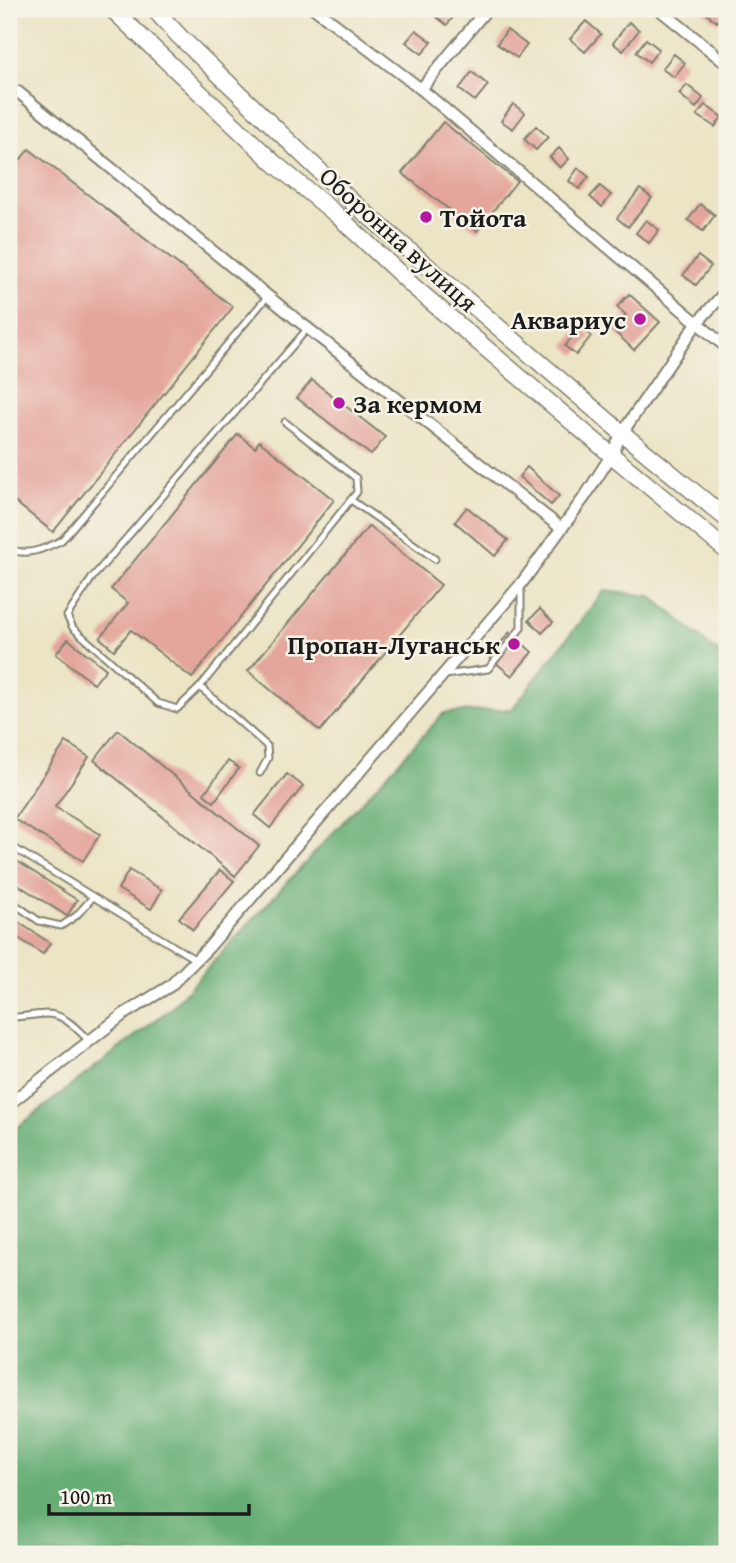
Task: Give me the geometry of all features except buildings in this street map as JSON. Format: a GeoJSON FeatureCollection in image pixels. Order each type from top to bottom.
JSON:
{"type":"FeatureCollection","features":[{"type":"Feature","properties":{"kind":"main road","name":"Оборонна вулиця"},"geometry":{"type":"LineString","coordinates":[[112,9],[274,163],[337,215],[425,296],[727,551]]}},
{"type":"Feature","properties":{"kind":"main road","name":"Оборонна вулиця"},"geometry":{"type":"LineString","coordinates":[[154,9],[350,200],[622,433],[727,519]]}},
{"type":"Feature","properties":{"kind":"street"},"geometry":{"type":"LineString","coordinates":[[315,9],[421,89],[727,348]]}},
{"type":"Feature","properties":{"kind":"street"},"geometry":{"type":"LineString","coordinates":[[421,89],[487,9]]}},
{"type":"Feature","properties":{"kind":"street"},"geometry":{"type":"LineString","coordinates":[[659,9],[727,64]]}},
{"type":"Feature","properties":{"kind":"street"},"geometry":{"type":"LineString","coordinates":[[13,92],[561,527]]}},
{"type":"Feature","properties":{"kind":"street"},"geometry":{"type":"LineString","coordinates":[[9,1104],[124,1014],[170,986],[196,960],[521,584],[612,454],[622,433],[697,323],[727,290]]}},
{"type":"Feature","properties":{"kind":"lane"},"geometry":{"type":"LineString","coordinates":[[9,102],[13,92]]}},
{"type":"Feature","properties":{"kind":"lane"},"geometry":{"type":"LineString","coordinates":[[9,548],[13,551],[37,552],[62,540],[268,296]]}},
{"type":"Feature","properties":{"kind":"lane"},"geometry":{"type":"LineString","coordinates":[[285,422],[356,478],[358,492],[200,687],[177,709],[158,703],[73,628],[67,617],[92,578],[308,328]]}},
{"type":"Feature","properties":{"kind":"lane"},"geometry":{"type":"LineString","coordinates":[[351,500],[435,559]]}},
{"type":"Feature","properties":{"kind":"lane"},"geometry":{"type":"LineString","coordinates":[[442,675],[488,669],[521,628],[521,584]]}},
{"type":"Feature","properties":{"kind":"lane"},"geometry":{"type":"LineString","coordinates":[[200,687],[267,746],[268,758],[260,773]]}},
{"type":"Feature","properties":{"kind":"lane"},"geometry":{"type":"LineString","coordinates":[[9,845],[196,960]]}},
{"type":"Feature","properties":{"kind":"lane"},"geometry":{"type":"LineString","coordinates":[[9,900],[40,920],[61,926],[76,916],[93,897]]}},
{"type":"Feature","properties":{"kind":"lane"},"geometry":{"type":"LineString","coordinates":[[9,1018],[57,1013],[71,1021],[89,1041]]}},
{"type":"Feature","properties":{"kind":"green space"},"geometry":{"type":"Polygon","coordinates":[[[604,591],[651,596],[727,660],[727,1554],[9,1554],[9,1134],[170,1009],[444,713],[512,709],[604,591]]]}},
{"type":"Feature","properties":{"kind":"place","name":"Тойота"},"geometry":{"type":"Point","coordinates":[426,217]}},
{"type":"Feature","properties":{"kind":"place","name":"Аквариус"},"geometry":{"type":"Point","coordinates":[640,319]}},
{"type":"Feature","properties":{"kind":"place","name":"За кермом"},"geometry":{"type":"Point","coordinates":[339,403]}},
{"type":"Feature","properties":{"kind":"place","name":"Пропан-Луганськ"},"geometry":{"type":"Point","coordinates":[514,644]}}]}
